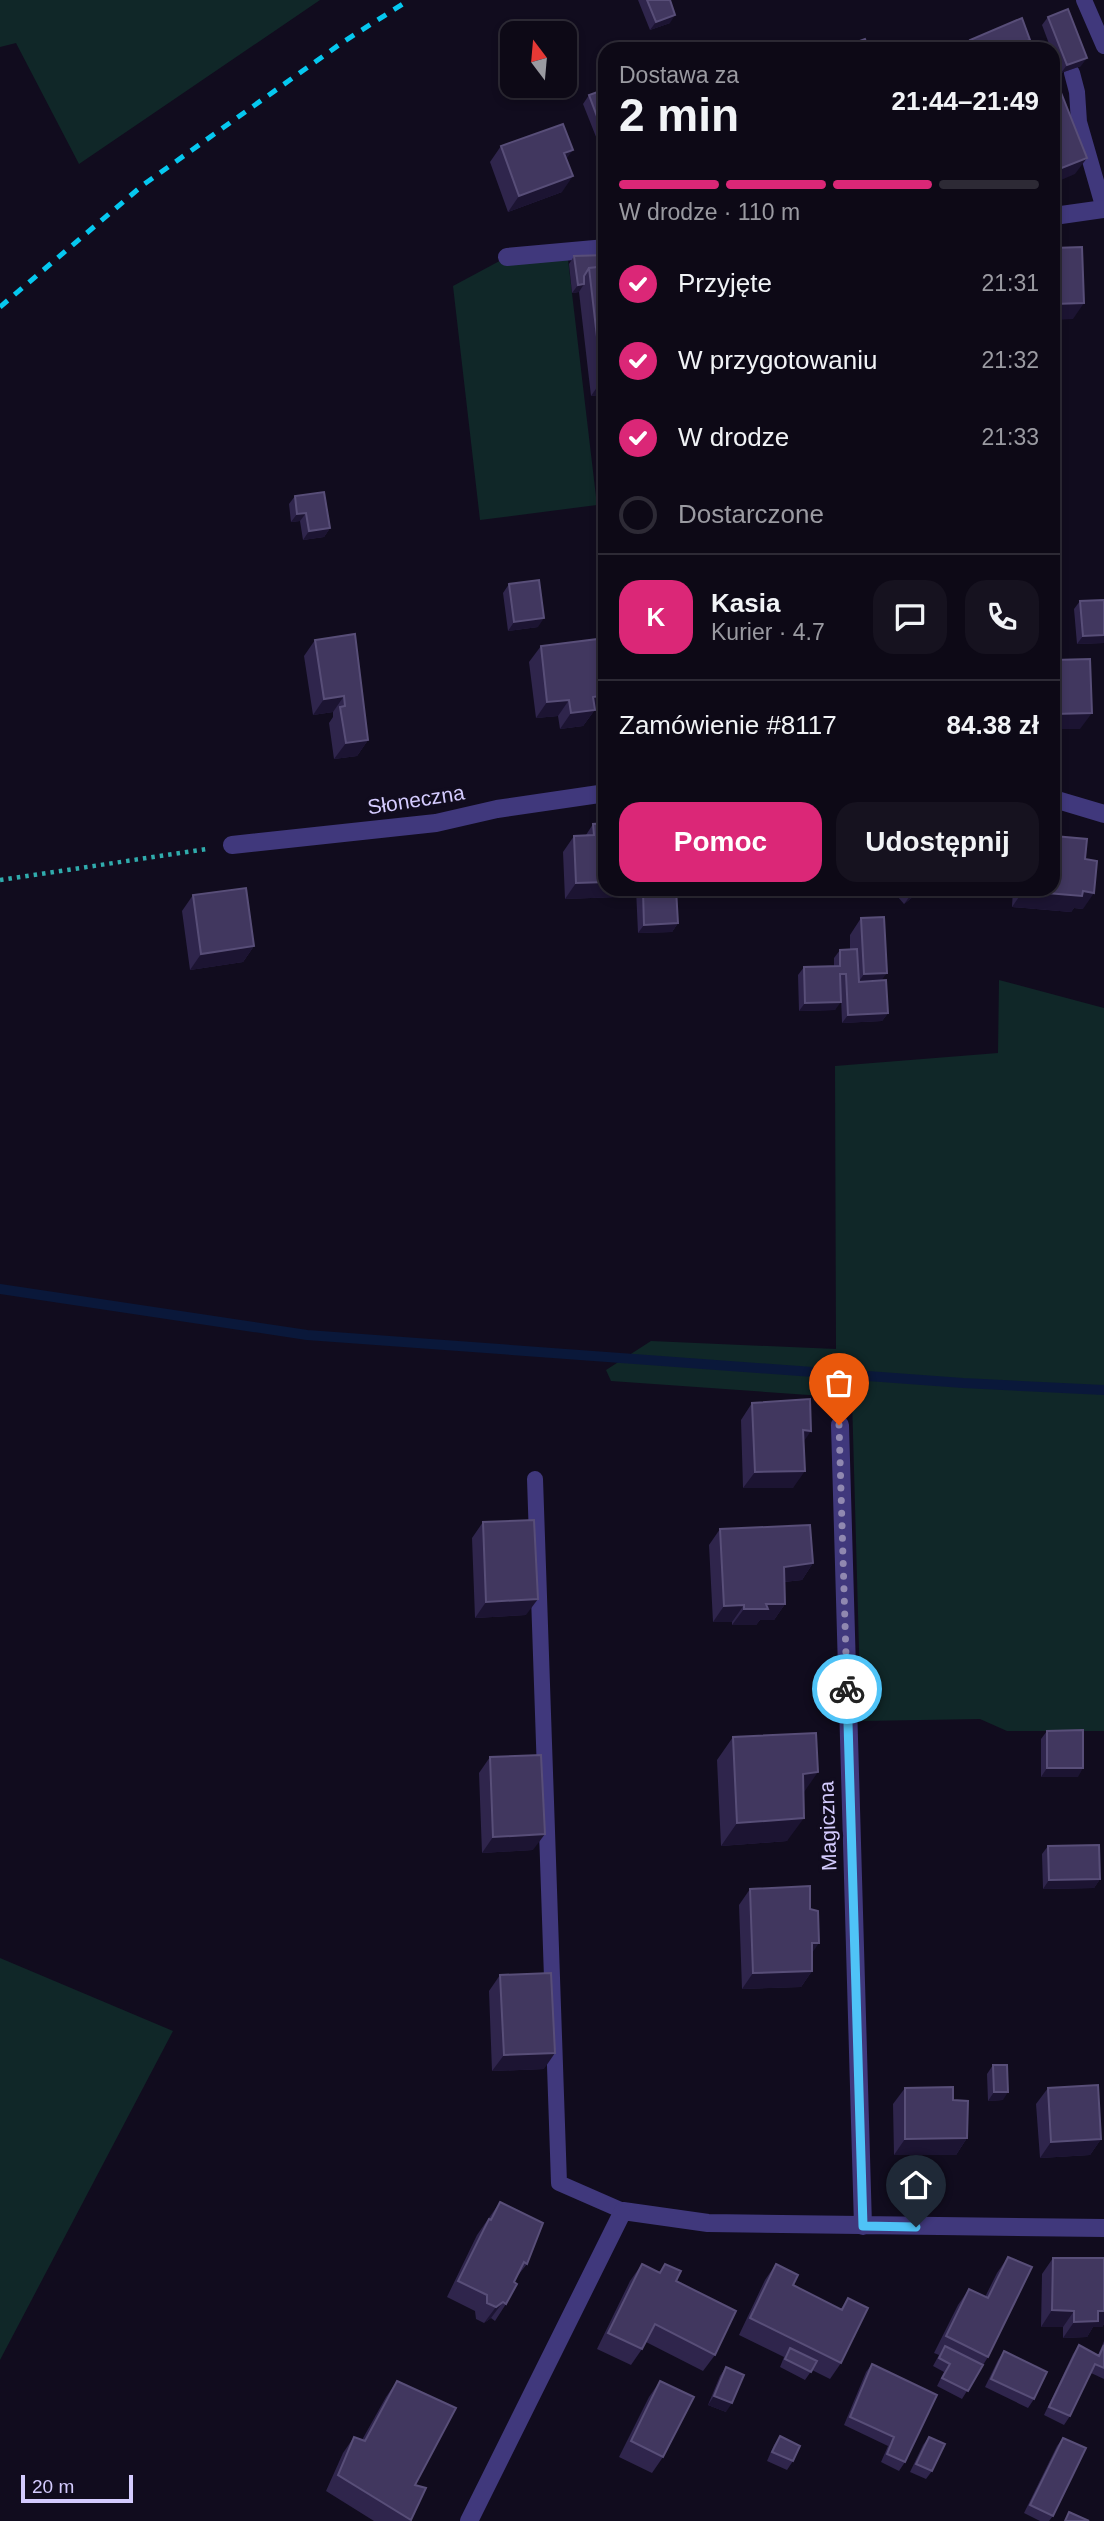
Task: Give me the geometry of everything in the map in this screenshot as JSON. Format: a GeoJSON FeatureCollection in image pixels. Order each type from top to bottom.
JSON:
{"type":"FeatureCollection","features":[{"type":"Feature","properties":{"kind":"street"},"geometry":{"type":"LineString","coordinates":[[1060,215],[1104,209]]}},
{"type":"Feature","properties":{"kind":"street"},"geometry":{"type":"LineString","coordinates":[[507,257],[598,249]]}},
{"type":"Feature","properties":{"kind":"street","name":"Słoneczna"},"geometry":{"type":"LineString","coordinates":[[232,845],[436,823],[497,809],[598,794]]}},
{"type":"Feature","properties":{"kind":"street"},"geometry":{"type":"LineString","coordinates":[[1060,801],[1104,814]]}},
{"type":"Feature","properties":{"kind":"street","name":"Magiczna"},"geometry":{"type":"LineString","coordinates":[[839,1425],[863,2226]]}},
{"type":"Feature","properties":{"kind":"street"},"geometry":{"type":"LineString","coordinates":[[469,2521],[623,2211],[708,2223],[1104,2228]]}},
{"type":"Feature","properties":{"kind":"lane"},"geometry":{"type":"LineString","coordinates":[[1084,0],[1104,46]]}},
{"type":"Feature","properties":{"kind":"lane"},"geometry":{"type":"LineString","coordinates":[[1072,74],[1077,92],[1079,122],[1104,209]]}},
{"type":"Feature","properties":{"kind":"lane"},"geometry":{"type":"LineString","coordinates":[[535,1479],[559,2183],[623,2211]]}},
{"type":"Feature","properties":{"kind":"path"},"geometry":{"type":"LineString","coordinates":[[0,880],[232,845]]}},
{"type":"Feature","properties":{"kind":"green space"},"geometry":{"type":"Polygon","coordinates":[[[0,0],[320,0],[79,164],[16,43],[0,47],[0,0]]]}},
{"type":"Feature","properties":{"kind":"green space"},"geometry":{"type":"Polygon","coordinates":[[[567,251],[597,505],[480,520],[453,286],[507,257],[567,251]]]}},
{"type":"Feature","properties":{"kind":"green space"},"geometry":{"type":"Polygon","coordinates":[[[999,980],[1104,1008],[1104,1731],[1007,1731],[980,1719],[861,1721],[852,1398],[611,1381],[606,1370],[651,1341],[836,1349],[835,1066],[998,1053],[999,980]]]}},
{"type":"Feature","properties":{"kind":"green space"},"geometry":{"type":"Polygon","coordinates":[[[0,1958],[173,2031],[0,2360],[0,1958]]]}},
{"type":"Feature","properties":{"kind":"building"},"geometry":{"type":"Polygon","coordinates":[[[647,0],[670,0],[675,15],[656,22],[647,0]]]}},
{"type":"Feature","properties":{"kind":"building"},"geometry":{"type":"Polygon","coordinates":[[[1068,9],[1087,58],[1067,65],[1048,17],[1068,9]]]}},
{"type":"Feature","properties":{"kind":"building"},"geometry":{"type":"Polygon","coordinates":[[[1022,18],[1030,40],[971,42],[1022,18]]]}},
{"type":"Feature","properties":{"kind":"building"},"geometry":{"type":"Polygon","coordinates":[[[1060,90],[1087,158],[1060,169],[1060,90]]]}},
{"type":"Feature","properties":{"kind":"building"},"geometry":{"type":"Polygon","coordinates":[[[598,92],[598,119],[589,95],[598,92]]]}},
{"type":"Feature","properties":{"kind":"building"},"geometry":{"type":"Polygon","coordinates":[[[563,124],[573,150],[564,153],[573,176],[519,196],[501,146],[563,124]]]}},
{"type":"Feature","properties":{"kind":"building"},"geometry":{"type":"Polygon","coordinates":[[[1082,247],[1084,303],[1060,304],[1060,248],[1082,247]]]}},
{"type":"Feature","properties":{"kind":"building"},"geometry":{"type":"Polygon","coordinates":[[[598,255],[598,267],[589,268],[584,276],[584,284],[578,285],[574,256],[598,255]]]}},
{"type":"Feature","properties":{"kind":"building"},"geometry":{"type":"Polygon","coordinates":[[[598,267],[598,346],[589,268],[598,267]]]}},
{"type":"Feature","properties":{"kind":"building"},"geometry":{"type":"Polygon","coordinates":[[[324,492],[330,528],[309,531],[306,513],[297,514],[295,496],[324,492]]]}},
{"type":"Feature","properties":{"kind":"building"},"geometry":{"type":"Polygon","coordinates":[[[539,580],[544,618],[514,622],[509,584],[539,580]]]}},
{"type":"Feature","properties":{"kind":"building"},"geometry":{"type":"Polygon","coordinates":[[[1104,600],[1104,635],[1083,636],[1080,601],[1104,600]]]}},
{"type":"Feature","properties":{"kind":"building"},"geometry":{"type":"Polygon","coordinates":[[[355,634],[368,740],[346,743],[340,707],[345,706],[344,696],[324,699],[315,640],[355,634]]]}},
{"type":"Feature","properties":{"kind":"building"},"geometry":{"type":"Polygon","coordinates":[[[598,639],[598,696],[593,697],[595,710],[571,713],[569,700],[547,702],[541,646],[598,639]]]}},
{"type":"Feature","properties":{"kind":"building"},"geometry":{"type":"Polygon","coordinates":[[[1090,659],[1092,713],[1060,714],[1060,660],[1090,659]]]}},
{"type":"Feature","properties":{"kind":"building"},"geometry":{"type":"Polygon","coordinates":[[[593,824],[598,824],[598,882],[576,883],[574,836],[594,835],[593,824]]]}},
{"type":"Feature","properties":{"kind":"building"},"geometry":{"type":"Polygon","coordinates":[[[1060,837],[1087,839],[1085,859],[1097,861],[1094,893],[1083,891],[1082,896],[1060,894],[1060,837]]]}},
{"type":"Feature","properties":{"kind":"building"},"geometry":{"type":"Polygon","coordinates":[[[246,888],[254,946],[201,954],[193,895],[246,888]]]}},
{"type":"Feature","properties":{"kind":"building"},"geometry":{"type":"Polygon","coordinates":[[[643,896],[676,896],[678,923],[644,925],[643,896]]]}},
{"type":"Feature","properties":{"kind":"building"},"geometry":{"type":"Polygon","coordinates":[[[884,917],[887,973],[864,974],[861,918],[884,917]]]}},
{"type":"Feature","properties":{"kind":"building"},"geometry":{"type":"Polygon","coordinates":[[[857,949],[859,982],[886,980],[888,1013],[848,1015],[846,974],[840,974],[841,1002],[805,1003],[804,967],[840,966],[840,950],[857,949]]]}},
{"type":"Feature","properties":{"kind":"building"},"geometry":{"type":"Polygon","coordinates":[[[810,1399],[811,1431],[803,1430],[805,1471],[755,1472],[752,1403],[810,1399]]]}},
{"type":"Feature","properties":{"kind":"building"},"geometry":{"type":"Polygon","coordinates":[[[534,1520],[538,1599],[486,1602],[483,1522],[534,1520]]]}},
{"type":"Feature","properties":{"kind":"building"},"geometry":{"type":"Polygon","coordinates":[[[810,1525],[813,1563],[784,1567],[785,1604],[766,1604],[768,1609],[744,1609],[744,1605],[724,1606],[720,1529],[810,1525]]]}},
{"type":"Feature","properties":{"kind":"building"},"geometry":{"type":"Polygon","coordinates":[[[1083,1730],[1083,1768],[1047,1768],[1047,1731],[1083,1730]]]}},
{"type":"Feature","properties":{"kind":"building"},"geometry":{"type":"Polygon","coordinates":[[[816,1733],[818,1772],[803,1774],[804,1818],[737,1823],[733,1737],[816,1733]]]}},
{"type":"Feature","properties":{"kind":"building"},"geometry":{"type":"Polygon","coordinates":[[[541,1755],[545,1834],[493,1837],[490,1757],[541,1755]]]}},
{"type":"Feature","properties":{"kind":"building"},"geometry":{"type":"Polygon","coordinates":[[[1099,1845],[1100,1879],[1049,1880],[1048,1846],[1099,1845]]]}},
{"type":"Feature","properties":{"kind":"building"},"geometry":{"type":"Polygon","coordinates":[[[810,1886],[810,1909],[818,1911],[819,1943],[812,1943],[812,1971],[753,1973],[750,1889],[810,1886]]]}},
{"type":"Feature","properties":{"kind":"building"},"geometry":{"type":"Polygon","coordinates":[[[551,1973],[555,2053],[504,2055],[500,1975],[551,1973]]]}},
{"type":"Feature","properties":{"kind":"building"},"geometry":{"type":"Polygon","coordinates":[[[993,2065],[1007,2065],[1008,2092],[994,2092],[993,2065]]]}},
{"type":"Feature","properties":{"kind":"building"},"geometry":{"type":"Polygon","coordinates":[[[1098,2085],[1101,2139],[1051,2142],[1048,2088],[1098,2085]]]}},
{"type":"Feature","properties":{"kind":"building"},"geometry":{"type":"Polygon","coordinates":[[[953,2087],[953,2100],[968,2101],[967,2138],[905,2139],[905,2088],[953,2087]]]}},
{"type":"Feature","properties":{"kind":"building"},"geometry":{"type":"Polygon","coordinates":[[[500,2202],[543,2223],[527,2264],[524,2262],[514,2282],[517,2284],[506,2304],[503,2302],[496,2307],[487,2303],[487,2295],[458,2281],[500,2202]]]}},
{"type":"Feature","properties":{"kind":"building"},"geometry":{"type":"Polygon","coordinates":[[[1008,2257],[1032,2267],[988,2357],[946,2336],[969,2289],[988,2298],[1008,2257]]]}},
{"type":"Feature","properties":{"kind":"building"},"geometry":{"type":"Polygon","coordinates":[[[1053,2258],[1104,2258],[1104,2311],[1098,2311],[1098,2321],[1074,2322],[1074,2311],[1052,2310],[1053,2258]]]}},
{"type":"Feature","properties":{"kind":"building"},"geometry":{"type":"Polygon","coordinates":[[[642,2264],[660,2273],[665,2264],[681,2271],[676,2281],[736,2311],[715,2355],[655,2324],[642,2349],[608,2333],[642,2264]]]}},
{"type":"Feature","properties":{"kind":"building"},"geometry":{"type":"Polygon","coordinates":[[[776,2264],[798,2275],[793,2285],[842,2310],[848,2298],[868,2308],[841,2363],[750,2318],[776,2264]]]}},
{"type":"Feature","properties":{"kind":"building"},"geometry":{"type":"Polygon","coordinates":[[[1079,2345],[1099,2356],[1104,2345],[1104,2368],[1095,2364],[1070,2416],[1049,2407],[1079,2345]]]}},
{"type":"Feature","properties":{"kind":"building"},"geometry":{"type":"Polygon","coordinates":[[[945,2346],[983,2365],[968,2391],[942,2378],[950,2364],[939,2358],[945,2346]]]}},
{"type":"Feature","properties":{"kind":"building"},"geometry":{"type":"Polygon","coordinates":[[[790,2348],[817,2361],[811,2372],[785,2359],[790,2348]]]}},
{"type":"Feature","properties":{"kind":"building"},"geometry":{"type":"Polygon","coordinates":[[[1004,2351],[1047,2372],[1034,2399],[991,2379],[1004,2351]]]}},
{"type":"Feature","properties":{"kind":"building"},"geometry":{"type":"Polygon","coordinates":[[[872,2364],[937,2395],[905,2462],[887,2454],[894,2437],[850,2417],[872,2364]]]}},
{"type":"Feature","properties":{"kind":"building"},"geometry":{"type":"Polygon","coordinates":[[[726,2367],[744,2375],[732,2403],[714,2396],[726,2367]]]}},
{"type":"Feature","properties":{"kind":"building"},"geometry":{"type":"Polygon","coordinates":[[[397,2381],[456,2408],[415,2485],[426,2488],[411,2520],[338,2475],[354,2437],[365,2441],[397,2381]]]}},
{"type":"Feature","properties":{"kind":"building"},"geometry":{"type":"Polygon","coordinates":[[[660,2381],[694,2397],[663,2457],[631,2441],[660,2381]]]}},
{"type":"Feature","properties":{"kind":"building"},"geometry":{"type":"Polygon","coordinates":[[[780,2436],[800,2446],[793,2461],[772,2452],[780,2436]]]}},
{"type":"Feature","properties":{"kind":"building"},"geometry":{"type":"Polygon","coordinates":[[[929,2437],[945,2444],[932,2471],[916,2464],[929,2437]]]}},
{"type":"Feature","properties":{"kind":"building"},"geometry":{"type":"Polygon","coordinates":[[[1063,2438],[1086,2448],[1053,2516],[1030,2505],[1063,2438]]]}},
{"type":"Feature","properties":{"kind":"building"},"geometry":{"type":"Polygon","coordinates":[[[1069,2512],[1089,2521],[1065,2521],[1069,2512]]]}},
{"type":"Feature","properties":{"kind":"waterway"},"geometry":{"type":"LineString","coordinates":[[0,1289],[307,1335],[963,1383],[1104,1390]]}},
{"type":"Feature","properties":{"kind":"railway"},"geometry":{"type":"LineString","coordinates":[[0,307],[143,185],[343,42],[409,0]]}},
{"type":"Feature","properties":{"kind":"way so far"},"geometry":{"type":"LineString","coordinates":[[839,1425],[847,1689]]}},
{"type":"Feature","properties":{"kind":"route"},"geometry":{"type":"LineString","coordinates":[[847,1689],[863,2226],[916,2227]]}}]}
